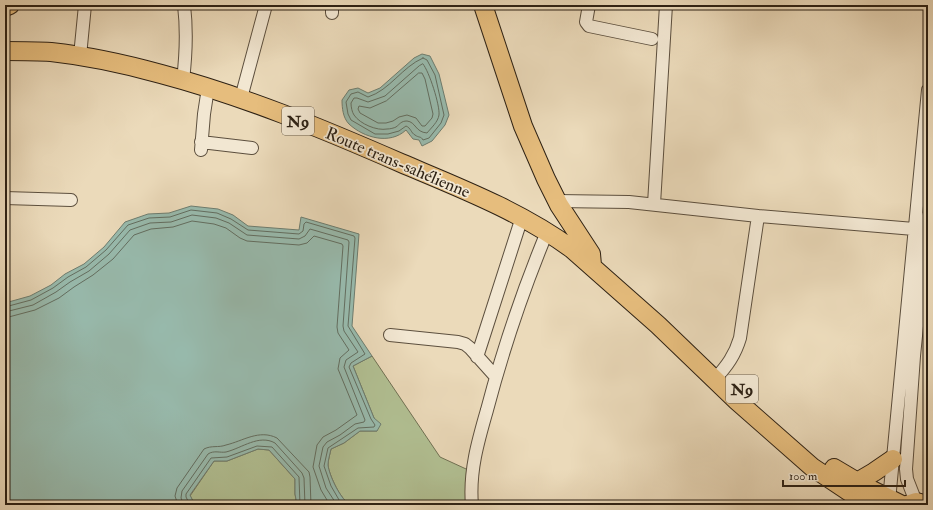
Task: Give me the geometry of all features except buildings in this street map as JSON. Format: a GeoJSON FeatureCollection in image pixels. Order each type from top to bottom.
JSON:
{"type":"FeatureCollection","features":[{"type":"Feature","properties":{"kind":"highway","name":"Route trans-sahélienne"},"geometry":{"type":"LineString","coordinates":[[483,5],[523,126],[557,201],[590,251],[592,263]]}},
{"type":"Feature","properties":{"kind":"highway","name":"Route trans-sahélienne"},"geometry":{"type":"LineString","coordinates":[[5,51],[50,52],[80,56],[130,66],[183,80],[240,98],[476,194],[522,217],[592,263],[658,325],[831,466],[857,482],[905,503]]}},
{"type":"Feature","properties":{"kind":"highway","name":"Route trans-sahélienne"},"geometry":{"type":"LineString","coordinates":[[719,375],[736,401],[812,467],[868,505]]}},
{"type":"Feature","properties":{"kind":"highway"},"geometry":{"type":"LineString","coordinates":[[857,482],[893,459]]}},
{"type":"Feature","properties":{"kind":"street"},"geometry":{"type":"LineString","coordinates":[[80,56],[85,5]]}},
{"type":"Feature","properties":{"kind":"street"},"geometry":{"type":"LineString","coordinates":[[183,80],[186,28],[184,5]]}},
{"type":"Feature","properties":{"kind":"street"},"geometry":{"type":"LineString","coordinates":[[240,98],[266,5]]}},
{"type":"Feature","properties":{"kind":"street"},"geometry":{"type":"LineString","coordinates":[[589,5],[586,22],[589,26],[652,39]]}},
{"type":"Feature","properties":{"kind":"street"},"geometry":{"type":"LineString","coordinates":[[654,204],[666,5]]}},
{"type":"Feature","properties":{"kind":"street"},"geometry":{"type":"LineString","coordinates":[[208,88],[201,146],[252,148]]}},
{"type":"Feature","properties":{"kind":"street"},"geometry":{"type":"LineString","coordinates":[[905,503],[893,459],[921,230],[928,90]]}},
{"type":"Feature","properties":{"kind":"street"},"geometry":{"type":"LineString","coordinates":[[5,198],[71,200]]}},
{"type":"Feature","properties":{"kind":"street"},"geometry":{"type":"LineString","coordinates":[[557,201],[654,204],[758,216],[921,230]]}},
{"type":"Feature","properties":{"kind":"street"},"geometry":{"type":"LineString","coordinates":[[719,375],[735,354],[740,338],[758,216]]}},
{"type":"Feature","properties":{"kind":"street"},"geometry":{"type":"LineString","coordinates":[[905,503],[908,479],[906,469],[914,356],[927,248],[921,230],[928,216]]}},
{"type":"Feature","properties":{"kind":"street"},"geometry":{"type":"LineString","coordinates":[[478,357],[522,217]]}},
{"type":"Feature","properties":{"kind":"street"},"geometry":{"type":"LineString","coordinates":[[472,505],[471,479],[474,458],[496,377],[518,307],[547,232]]}},
{"type":"Feature","properties":{"kind":"street"},"geometry":{"type":"LineString","coordinates":[[390,335],[465,344],[496,377]]}},
{"type":"Feature","properties":{"kind":"green space"},"geometry":{"type":"Polygon","coordinates":[[[372,356],[440,457],[477,474],[477,505],[412,505],[409,503],[400,502],[393,505],[351,505],[343,498],[333,481],[328,465],[331,449],[344,443],[360,431],[377,431],[374,418],[353,366],[372,356]]]}},
{"type":"Feature","properties":{"kind":"green space"},"geometry":{"type":"Polygon","coordinates":[[[258,449],[269,450],[295,479],[297,505],[194,504],[190,496],[214,461],[227,461],[258,449]]]}},
{"type":"Feature","properties":{"kind":"water"},"geometry":{"type":"Polygon","coordinates":[[[422,54],[430,56],[439,74],[449,115],[445,125],[432,141],[422,146],[419,140],[413,139],[406,130],[400,135],[377,138],[362,133],[347,122],[344,116],[342,100],[349,90],[358,88],[368,93],[380,88],[414,58],[422,54]]]}},
{"type":"Feature","properties":{"kind":"water"},"geometry":{"type":"Polygon","coordinates":[[[191,206],[218,209],[233,215],[248,226],[299,230],[301,217],[359,234],[352,326],[372,356],[353,366],[374,418],[381,424],[377,431],[360,431],[344,443],[331,449],[328,465],[331,475],[343,498],[351,505],[297,505],[295,479],[269,450],[258,449],[227,461],[214,461],[190,495],[195,505],[5,505],[5,303],[30,296],[51,285],[65,274],[84,264],[104,247],[125,222],[148,214],[169,213],[191,206]]]}}]}
